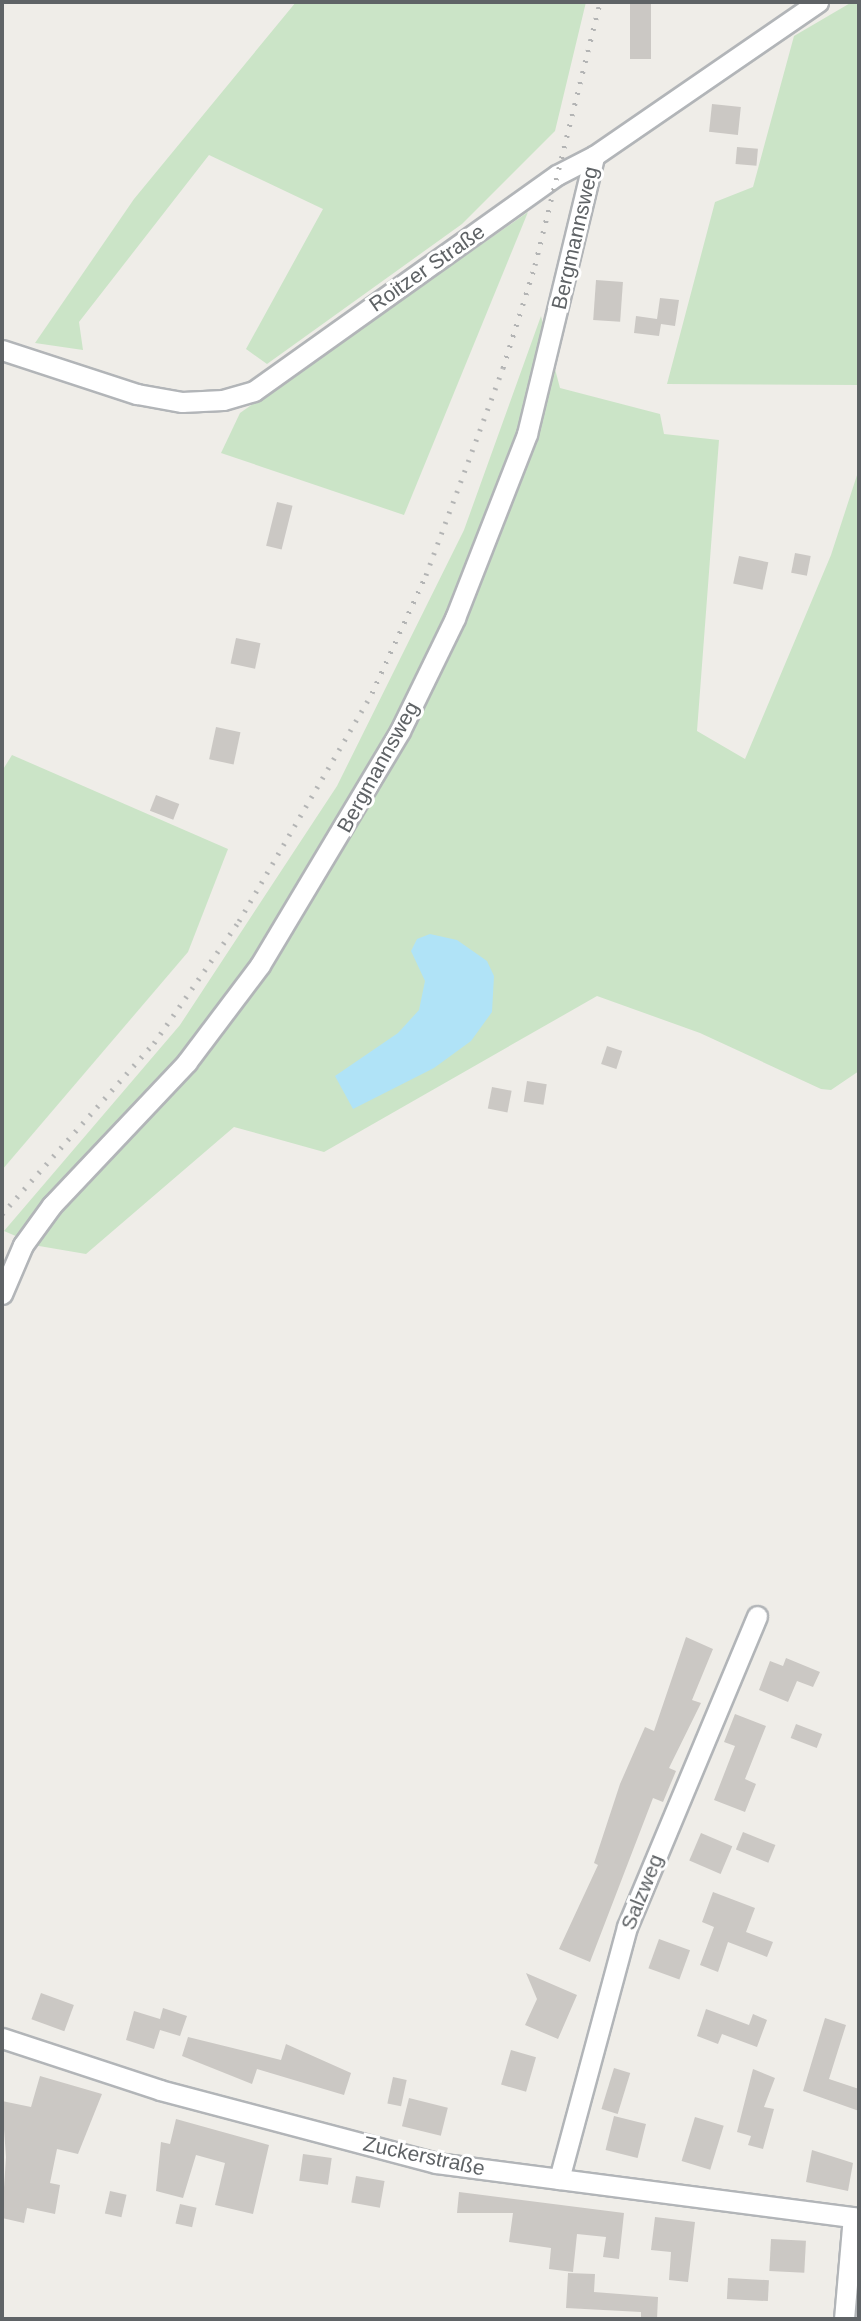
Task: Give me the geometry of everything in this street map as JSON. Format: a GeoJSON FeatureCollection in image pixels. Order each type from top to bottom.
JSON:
{"type":"FeatureCollection","features":[{"type":"Feature","properties":{"kind":"street","name":"Roitzer Straße"},"geometry":{"type":"LineString","coordinates":[[2,350],[138,394],[183,402],[223,400],[254,391],[557,175],[594,156],[818,2]]}},
{"type":"Feature","properties":{"kind":"street","name":"Bergmannsweg"},"geometry":{"type":"LineString","coordinates":[[2,1294],[23,1245],[52,1205],[187,1062],[260,965],[400,731],[455,618],[527,434],[594,156]]}},
{"type":"Feature","properties":{"kind":"street","name":"Salzweg"},"geometry":{"type":"LineString","coordinates":[[559,2179],[627,1927],[757,1616]]}},
{"type":"Feature","properties":{"kind":"street","name":"Zuckerstraße"},"geometry":{"type":"LineString","coordinates":[[2,2038],[160,2090],[436,2163],[856,2217]]}},
{"type":"Feature","properties":{"kind":"street"},"geometry":{"type":"LineString","coordinates":[[844,2319],[856,2217]]}},
{"type":"Feature","properties":{"kind":"green space"},"geometry":{"type":"Polygon","coordinates":[[[296,2],[586,2],[555,131],[462,224],[267,364],[246,349],[323,209],[209,155],[79,322],[83,350],[35,343],[134,199],[296,2]]]}},
{"type":"Feature","properties":{"kind":"green space"},"geometry":{"type":"Polygon","coordinates":[[[852,2],[859,2],[859,385],[667,384],[715,202],[753,187],[794,36],[852,2]]]}},
{"type":"Feature","properties":{"kind":"green space"},"geometry":{"type":"Polygon","coordinates":[[[528,212],[404,515],[221,453],[240,413],[528,212]]]}},
{"type":"Feature","properties":{"kind":"green space"},"geometry":{"type":"Polygon","coordinates":[[[541,316],[560,388],[660,414],[664,434],[719,440],[697,731],[745,759],[831,555],[859,469],[859,1071],[831,1090],[821,1089],[700,1033],[597,996],[324,1152],[234,1127],[86,1254],[39,1246],[4,1231],[180,1025],[337,786],[464,530],[541,316]]]}},
{"type":"Feature","properties":{"kind":"green space"},"geometry":{"type":"Polygon","coordinates":[[[12,755],[228,849],[188,952],[2,1170],[2,771],[12,755]]]}},
{"type":"Feature","properties":{"kind":"water"},"geometry":{"type":"Polygon","coordinates":[[[430,934],[457,940],[487,961],[494,976],[492,1012],[471,1041],[434,1068],[353,1109],[335,1076],[398,1033],[419,1010],[425,981],[411,951],[417,939],[430,934]]]}},
{"type":"Feature","properties":{"kind":"building"},"geometry":{"type":"Polygon","coordinates":[[[630,2],[651,2],[651,59],[630,59],[630,2]]]}},
{"type":"Feature","properties":{"kind":"building"},"geometry":{"type":"Polygon","coordinates":[[[712,104],[741,107],[738,135],[709,132],[712,104]]]}},
{"type":"Feature","properties":{"kind":"building"},"geometry":{"type":"Polygon","coordinates":[[[737,147],[758,149],[756,166],[736,164],[737,147]]]}},
{"type":"Feature","properties":{"kind":"building"},"geometry":{"type":"Polygon","coordinates":[[[596,280],[623,282],[620,322],[593,320],[596,280]]]}},
{"type":"Feature","properties":{"kind":"building"},"geometry":{"type":"Polygon","coordinates":[[[660,298],[679,300],[675,326],[661,324],[659,336],[634,333],[636,316],[657,319],[660,298]]]}},
{"type":"Feature","properties":{"kind":"building"},"geometry":{"type":"Polygon","coordinates":[[[277,502],[293,506],[282,550],[266,546],[277,502]]]}},
{"type":"Feature","properties":{"kind":"building"},"geometry":{"type":"Polygon","coordinates":[[[795,553],[811,556],[807,576],[791,573],[795,553]]]}},
{"type":"Feature","properties":{"kind":"building"},"geometry":{"type":"Polygon","coordinates":[[[739,556],[768,562],[763,590],[733,583],[739,556]]]}},
{"type":"Feature","properties":{"kind":"building"},"geometry":{"type":"Polygon","coordinates":[[[236,638],[260,643],[255,669],[231,663],[236,638]]]}},
{"type":"Feature","properties":{"kind":"building"},"geometry":{"type":"Polygon","coordinates":[[[216,727],[240,732],[234,764],[209,759],[216,727]]]}},
{"type":"Feature","properties":{"kind":"building"},"geometry":{"type":"Polygon","coordinates":[[[156,795],[179,804],[173,820],[150,811],[156,795]]]}},
{"type":"Feature","properties":{"kind":"building"},"geometry":{"type":"Polygon","coordinates":[[[607,1046],[622,1051],[616,1069],[601,1064],[607,1046]]]}},
{"type":"Feature","properties":{"kind":"building"},"geometry":{"type":"Polygon","coordinates":[[[527,1081],[547,1084],[543,1105],[524,1102],[527,1081]]]}},
{"type":"Feature","properties":{"kind":"building"},"geometry":{"type":"Polygon","coordinates":[[[492,1087],[512,1091],[507,1112],[488,1109],[492,1087]]]}},
{"type":"Feature","properties":{"kind":"building"},"geometry":{"type":"Polygon","coordinates":[[[686,1637],[713,1649],[692,1700],[701,1703],[669,1768],[676,1771],[663,1802],[653,1798],[590,1962],[559,1949],[598,1865],[594,1863],[620,1784],[645,1727],[654,1731],[686,1637]]]}},
{"type":"Feature","properties":{"kind":"building"},"geometry":{"type":"Polygon","coordinates":[[[786,1658],[820,1672],[813,1687],[797,1681],[788,1702],[759,1690],[770,1661],[783,1666],[786,1658]]]}},
{"type":"Feature","properties":{"kind":"building"},"geometry":{"type":"Polygon","coordinates":[[[735,1714],[766,1726],[745,1779],[756,1784],[745,1812],[714,1800],[735,1746],[724,1742],[735,1714]]]}},
{"type":"Feature","properties":{"kind":"building"},"geometry":{"type":"Polygon","coordinates":[[[796,1724],[822,1734],[817,1748],[791,1738],[796,1724]]]}},
{"type":"Feature","properties":{"kind":"building"},"geometry":{"type":"Polygon","coordinates":[[[743,1832],[775,1845],[768,1863],[736,1850],[743,1832]]]}},
{"type":"Feature","properties":{"kind":"building"},"geometry":{"type":"Polygon","coordinates":[[[701,1833],[732,1846],[721,1874],[689,1861],[701,1833]]]}},
{"type":"Feature","properties":{"kind":"building"},"geometry":{"type":"Polygon","coordinates":[[[713,1892],[755,1908],[746,1932],[773,1942],[767,1957],[728,1942],[718,1972],[700,1965],[714,1927],[702,1922],[713,1892]]]}},
{"type":"Feature","properties":{"kind":"building"},"geometry":{"type":"Polygon","coordinates":[[[659,1939],[690,1950],[679,1979],[648,1968],[659,1939]]]}},
{"type":"Feature","properties":{"kind":"building"},"geometry":{"type":"Polygon","coordinates":[[[526,1973],[577,1995],[558,2039],[525,2025],[537,1999],[526,1973]]]}},
{"type":"Feature","properties":{"kind":"building"},"geometry":{"type":"Polygon","coordinates":[[[41,1993],[74,2005],[64,2031],[31,2019],[41,1993]]]}},
{"type":"Feature","properties":{"kind":"building"},"geometry":{"type":"Polygon","coordinates":[[[163,2008],[187,2016],[180,2036],[160,2030],[154,2049],[126,2040],[134,2011],[160,2019],[163,2008]]]}},
{"type":"Feature","properties":{"kind":"building"},"geometry":{"type":"Polygon","coordinates":[[[706,2009],[749,2025],[753,2014],[767,2020],[757,2047],[722,2034],[718,2044],[697,2036],[706,2009]]]}},
{"type":"Feature","properties":{"kind":"building"},"geometry":{"type":"Polygon","coordinates":[[[825,2018],[846,2025],[829,2079],[859,2089],[859,2111],[803,2091],[825,2018]]]}},
{"type":"Feature","properties":{"kind":"building"},"geometry":{"type":"Polygon","coordinates":[[[188,2037],[281,2060],[286,2044],[351,2073],[344,2095],[257,2069],[252,2084],[182,2056],[188,2037]]]}},
{"type":"Feature","properties":{"kind":"building"},"geometry":{"type":"Polygon","coordinates":[[[511,2050],[536,2057],[526,2092],[501,2085],[511,2050]]]}},
{"type":"Feature","properties":{"kind":"building"},"geometry":{"type":"Polygon","coordinates":[[[614,2068],[630,2073],[618,2114],[601,2109],[614,2068]]]}},
{"type":"Feature","properties":{"kind":"building"},"geometry":{"type":"Polygon","coordinates":[[[753,2069],[775,2078],[764,2107],[774,2109],[763,2149],[748,2145],[751,2136],[737,2132],[753,2069]]]}},
{"type":"Feature","properties":{"kind":"building"},"geometry":{"type":"Polygon","coordinates":[[[40,2076],[102,2094],[78,2154],[57,2149],[50,2183],[60,2185],[55,2214],[27,2208],[24,2223],[2,2218],[6,2157],[2,2101],[31,2107],[40,2076]]]}},
{"type":"Feature","properties":{"kind":"building"},"geometry":{"type":"Polygon","coordinates":[[[393,2077],[407,2080],[401,2106],[387,2103],[393,2077]]]}},
{"type":"Feature","properties":{"kind":"building"},"geometry":{"type":"Polygon","coordinates":[[[409,2098],[448,2108],[441,2136],[402,2126],[409,2098]]]}},
{"type":"Feature","properties":{"kind":"building"},"geometry":{"type":"Polygon","coordinates":[[[614,2116],[646,2124],[638,2158],[606,2150],[614,2116]]]}},
{"type":"Feature","properties":{"kind":"building"},"geometry":{"type":"Polygon","coordinates":[[[695,2117],[724,2126],[710,2170],[682,2161],[695,2117]]]}},
{"type":"Feature","properties":{"kind":"building"},"geometry":{"type":"Polygon","coordinates":[[[176,2119],[269,2145],[253,2214],[215,2205],[225,2163],[196,2155],[183,2198],[156,2191],[161,2142],[170,2144],[176,2119]]]}},
{"type":"Feature","properties":{"kind":"building"},"geometry":{"type":"Polygon","coordinates":[[[812,2150],[853,2163],[848,2191],[806,2182],[812,2150]]]}},
{"type":"Feature","properties":{"kind":"building"},"geometry":{"type":"Polygon","coordinates":[[[303,2154],[332,2158],[328,2185],[299,2181],[303,2154]]]}},
{"type":"Feature","properties":{"kind":"building"},"geometry":{"type":"Polygon","coordinates":[[[356,2176],[385,2181],[380,2208],[351,2203],[356,2176]]]}},
{"type":"Feature","properties":{"kind":"building"},"geometry":{"type":"Polygon","coordinates":[[[110,2191],[127,2195],[121,2217],[105,2213],[110,2191]]]}},
{"type":"Feature","properties":{"kind":"building"},"geometry":{"type":"Polygon","coordinates":[[[459,2192],[624,2213],[619,2259],[603,2257],[606,2237],[577,2234],[573,2272],[549,2269],[551,2248],[509,2242],[513,2213],[457,2213],[459,2192]]]}},
{"type":"Feature","properties":{"kind":"building"},"geometry":{"type":"Polygon","coordinates":[[[180,2204],[197,2208],[192,2227],[176,2223],[180,2204]]]}},
{"type":"Feature","properties":{"kind":"building"},"geometry":{"type":"Polygon","coordinates":[[[655,2217],[695,2222],[688,2282],[669,2280],[671,2252],[651,2250],[655,2217]]]}},
{"type":"Feature","properties":{"kind":"building"},"geometry":{"type":"Polygon","coordinates":[[[771,2239],[806,2241],[804,2273],[769,2271],[771,2239]]]}},
{"type":"Feature","properties":{"kind":"building"},"geometry":{"type":"Polygon","coordinates":[[[568,2273],[595,2274],[594,2292],[658,2297],[657,2319],[641,2319],[641,2312],[566,2308],[568,2273]]]}},
{"type":"Feature","properties":{"kind":"building"},"geometry":{"type":"Polygon","coordinates":[[[728,2278],[769,2280],[768,2301],[727,2299],[728,2278]]]}},
{"type":"Feature","properties":{"kind":"railway"},"geometry":{"type":"LineString","coordinates":[[2,1214],[154,1043],[239,921],[372,693],[426,575],[503,368],[535,265],[600,2]]}}]}
